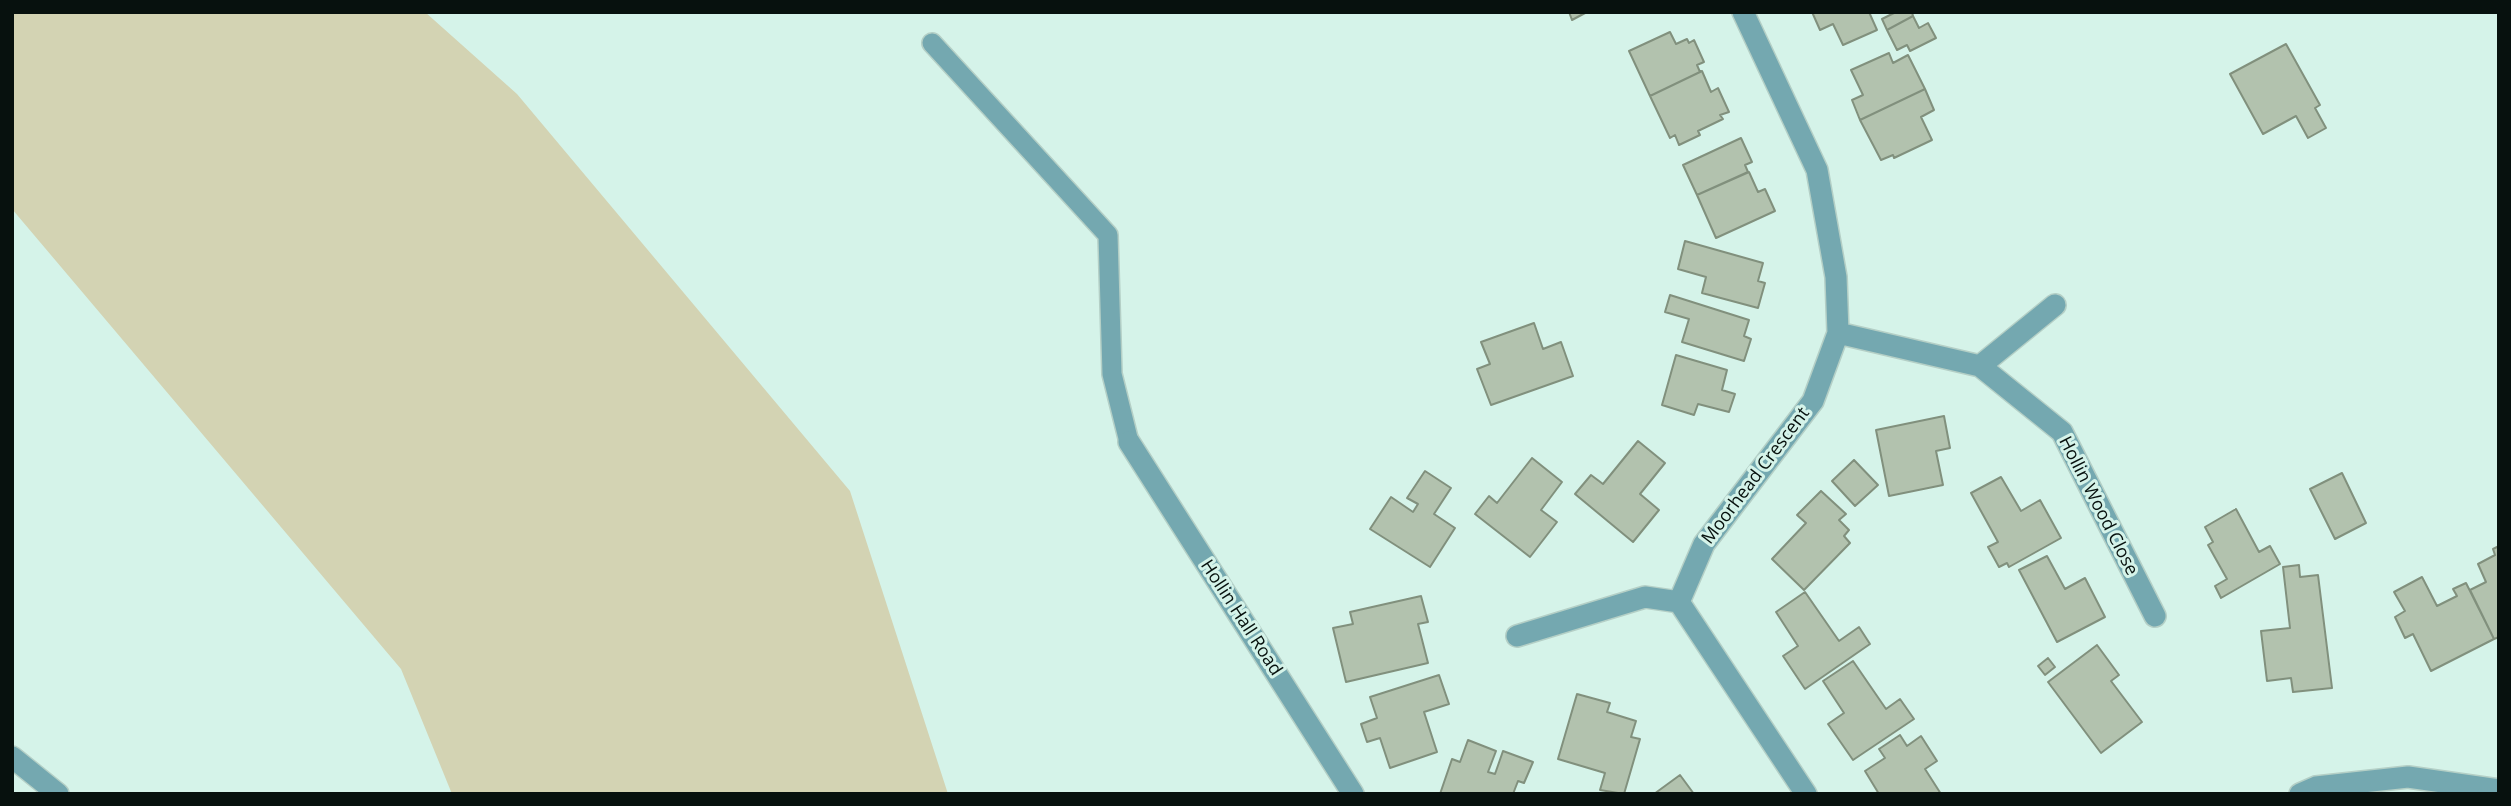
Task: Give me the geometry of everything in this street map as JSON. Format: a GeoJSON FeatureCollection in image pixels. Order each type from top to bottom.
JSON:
{"type":"FeatureCollection","features":[{"type":"Feature","properties":{"kind":"street","name":"Moorhead Crescent"},"geometry":{"type":"LineString","coordinates":[[1679,602],[1704,544],[1813,401],[1838,333],[1836,277],[1817,170],[1743,12]]}},
{"type":"Feature","properties":{"kind":"street"},"geometry":{"type":"LineString","coordinates":[[1980,366],[2055,305]]}},
{"type":"Feature","properties":{"kind":"street","name":"Hollin Wood Close"},"geometry":{"type":"LineString","coordinates":[[1838,333],[1980,366],[2062,432],[2155,616]]}},
{"type":"Feature","properties":{"kind":"street","name":"Hollin Hall Road"},"geometry":{"type":"LineString","coordinates":[[1129,442],[1353,794]]}},
{"type":"Feature","properties":{"kind":"street"},"geometry":{"type":"LineString","coordinates":[[1517,636],[1646,597],[1679,602],[1806,794]]}},
{"type":"Feature","properties":{"kind":"street"},"geometry":{"type":"LineString","coordinates":[[12,757],[58,794]]}},
{"type":"Feature","properties":{"kind":"street"},"geometry":{"type":"LineString","coordinates":[[2300,794],[2316,787],[2341,789],[2408,777],[2499,790]]}},
{"type":"Feature","properties":{"kind":"lane"},"geometry":{"type":"LineString","coordinates":[[932,43],[1108,235],[1112,374],[1129,442]]}},
{"type":"Feature","properties":{"kind":"green space"},"geometry":{"type":"Polygon","coordinates":[[[12,12],[425,12],[517,94],[850,491],[948,794],[452,794],[401,669],[12,209],[12,12]]]}},
{"type":"Feature","properties":{"kind":"building"},"geometry":{"type":"Polygon","coordinates":[[[1569,12],[1587,12],[1572,20],[1569,12]]]}},
{"type":"Feature","properties":{"kind":"building"},"geometry":{"type":"Polygon","coordinates":[[[1812,12],[1869,12],[1877,30],[1843,45],[1833,24],[1820,30],[1812,12]]]}},
{"type":"Feature","properties":{"kind":"building"},"geometry":{"type":"Polygon","coordinates":[[[1896,12],[1912,12],[1913,16],[1887,30],[1882,19],[1896,12]]]}},
{"type":"Feature","properties":{"kind":"building"},"geometry":{"type":"Polygon","coordinates":[[[1913,16],[1919,28],[1928,23],[1936,38],[1910,51],[1907,45],[1897,50],[1887,30],[1913,16]]]}},
{"type":"Feature","properties":{"kind":"building"},"geometry":{"type":"Polygon","coordinates":[[[1670,32],[1676,44],[1687,39],[1689,43],[1694,40],[1704,62],[1697,65],[1700,72],[1650,96],[1629,51],[1670,32]]]}},
{"type":"Feature","properties":{"kind":"building"},"geometry":{"type":"Polygon","coordinates":[[[2286,44],[2320,105],[2315,108],[2326,128],[2308,138],[2296,116],[2263,134],[2230,74],[2286,44]]]}},
{"type":"Feature","properties":{"kind":"building"},"geometry":{"type":"Polygon","coordinates":[[[1889,53],[1893,63],[1908,55],[1925,89],[1860,120],[1852,100],[1863,95],[1851,70],[1889,53]]]}},
{"type":"Feature","properties":{"kind":"building"},"geometry":{"type":"Polygon","coordinates":[[[1702,71],[1711,92],[1718,88],[1729,112],[1720,115],[1723,119],[1698,131],[1700,135],[1679,145],[1675,135],[1670,138],[1650,96],[1702,71]]]}},
{"type":"Feature","properties":{"kind":"building"},"geometry":{"type":"Polygon","coordinates":[[[1925,89],[1934,110],[1921,117],[1932,140],[1894,158],[1893,155],[1881,160],[1860,120],[1925,89]]]}},
{"type":"Feature","properties":{"kind":"building"},"geometry":{"type":"Polygon","coordinates":[[[1741,138],[1752,162],[1745,165],[1748,172],[1697,195],[1683,165],[1741,138]]]}},
{"type":"Feature","properties":{"kind":"building"},"geometry":{"type":"Polygon","coordinates":[[[1749,172],[1758,192],[1765,189],[1775,211],[1716,238],[1697,195],[1749,172]]]}},
{"type":"Feature","properties":{"kind":"building"},"geometry":{"type":"Polygon","coordinates":[[[1685,241],[1763,263],[1758,281],[1765,283],[1758,308],[1702,293],[1706,277],[1678,269],[1685,241]]]}},
{"type":"Feature","properties":{"kind":"building"},"geometry":{"type":"Polygon","coordinates":[[[1670,295],[1749,320],[1744,336],[1751,339],[1744,361],[1682,342],[1689,319],[1665,312],[1670,295]]]}},
{"type":"Feature","properties":{"kind":"building"},"geometry":{"type":"Polygon","coordinates":[[[1534,323],[1543,349],[1561,342],[1573,376],[1491,405],[1477,369],[1490,364],[1481,342],[1534,323]]]}},
{"type":"Feature","properties":{"kind":"building"},"geometry":{"type":"Polygon","coordinates":[[[1676,355],[1727,370],[1722,390],[1735,394],[1729,412],[1698,404],[1694,415],[1662,405],[1676,355]]]}},
{"type":"Feature","properties":{"kind":"building"},"geometry":{"type":"Polygon","coordinates":[[[1944,416],[1950,448],[1936,451],[1943,485],[1889,496],[1876,430],[1944,416]]]}},
{"type":"Feature","properties":{"kind":"building"},"geometry":{"type":"Polygon","coordinates":[[[1638,441],[1665,463],[1640,494],[1659,510],[1633,542],[1575,494],[1591,475],[1603,484],[1638,441]]]}},
{"type":"Feature","properties":{"kind":"building"},"geometry":{"type":"Polygon","coordinates":[[[1532,458],[1562,482],[1541,510],[1557,522],[1530,557],[1475,514],[1489,496],[1497,503],[1532,458]]]}},
{"type":"Feature","properties":{"kind":"building"},"geometry":{"type":"Polygon","coordinates":[[[1854,460],[1878,485],[1855,506],[1832,481],[1854,460]]]}},
{"type":"Feature","properties":{"kind":"building"},"geometry":{"type":"Polygon","coordinates":[[[1425,471],[1451,488],[1434,514],[1455,528],[1430,567],[1370,529],[1391,497],[1413,512],[1418,504],[1407,498],[1425,471]]]}},
{"type":"Feature","properties":{"kind":"building"},"geometry":{"type":"Polygon","coordinates":[[[2342,473],[2366,523],[2335,539],[2310,489],[2342,473]]]}},
{"type":"Feature","properties":{"kind":"building"},"geometry":{"type":"Polygon","coordinates":[[[2001,477],[2021,511],[2040,500],[2061,538],[2009,567],[2007,563],[1999,567],[1988,547],[1998,542],[1971,493],[2001,477]]]}},
{"type":"Feature","properties":{"kind":"building"},"geometry":{"type":"Polygon","coordinates":[[[1821,491],[1846,514],[1839,520],[1849,530],[1844,536],[1850,543],[1804,590],[1772,559],[1806,523],[1797,515],[1821,491]]]}},
{"type":"Feature","properties":{"kind":"building"},"geometry":{"type":"Polygon","coordinates":[[[2236,509],[2259,552],[2270,546],[2280,564],[2221,598],[2215,586],[2227,579],[2208,545],[2213,542],[2205,527],[2236,509]]]}},
{"type":"Feature","properties":{"kind":"building"},"geometry":{"type":"Polygon","coordinates":[[[2499,546],[2499,637],[2494,639],[2470,590],[2486,582],[2478,564],[2495,555],[2493,549],[2499,546]]]}},
{"type":"Feature","properties":{"kind":"building"},"geometry":{"type":"Polygon","coordinates":[[[2047,556],[2065,589],[2085,578],[2105,617],[2057,642],[2019,570],[2047,556]]]}},
{"type":"Feature","properties":{"kind":"building"},"geometry":{"type":"Polygon","coordinates":[[[2299,565],[2300,577],[2318,575],[2332,688],[2293,692],[2291,678],[2267,681],[2261,631],[2290,628],[2283,567],[2299,565]]]}},
{"type":"Feature","properties":{"kind":"building"},"geometry":{"type":"Polygon","coordinates":[[[2422,577],[2437,606],[2457,596],[2453,589],[2466,583],[2494,639],[2431,671],[2413,634],[2405,638],[2395,617],[2405,611],[2394,592],[2422,577]]]}},
{"type":"Feature","properties":{"kind":"building"},"geometry":{"type":"Polygon","coordinates":[[[1805,592],[1839,641],[1859,627],[1870,644],[1805,689],[1783,656],[1798,646],[1776,612],[1805,592]]]}},
{"type":"Feature","properties":{"kind":"building"},"geometry":{"type":"Polygon","coordinates":[[[1421,596],[1428,622],[1418,624],[1428,663],[1346,682],[1333,628],[1353,624],[1350,612],[1421,596]]]}},
{"type":"Feature","properties":{"kind":"building"},"geometry":{"type":"Polygon","coordinates":[[[2097,645],[2119,675],[2111,681],[2142,722],[2101,753],[2048,682],[2097,645]]]}},
{"type":"Feature","properties":{"kind":"building"},"geometry":{"type":"Polygon","coordinates":[[[2048,658],[2055,667],[2045,675],[2038,666],[2048,658]]]}},
{"type":"Feature","properties":{"kind":"building"},"geometry":{"type":"Polygon","coordinates":[[[1853,661],[1886,709],[1900,699],[1914,719],[1853,760],[1828,724],[1844,713],[1823,681],[1853,661]]]}},
{"type":"Feature","properties":{"kind":"building"},"geometry":{"type":"Polygon","coordinates":[[[1439,675],[1449,704],[1424,712],[1437,752],[1390,768],[1380,738],[1367,742],[1361,724],[1377,718],[1370,697],[1439,675]]]}},
{"type":"Feature","properties":{"kind":"building"},"geometry":{"type":"Polygon","coordinates":[[[1577,694],[1610,703],[1607,712],[1636,721],[1631,737],[1640,739],[1624,794],[1600,790],[1605,773],[1558,759],[1577,694]]]}},
{"type":"Feature","properties":{"kind":"building"},"geometry":{"type":"Polygon","coordinates":[[[1900,735],[1907,746],[1921,736],[1937,761],[1925,769],[1941,794],[1879,794],[1865,771],[1885,758],[1879,749],[1900,735]]]}},
{"type":"Feature","properties":{"kind":"building"},"geometry":{"type":"Polygon","coordinates":[[[1468,740],[1496,751],[1488,772],[1495,774],[1503,751],[1533,762],[1524,783],[1518,781],[1513,794],[1440,794],[1452,759],[1460,762],[1468,740]]]}},
{"type":"Feature","properties":{"kind":"building"},"geometry":{"type":"Polygon","coordinates":[[[1680,775],[1694,794],[1654,794],[1680,775]]]}}]}
